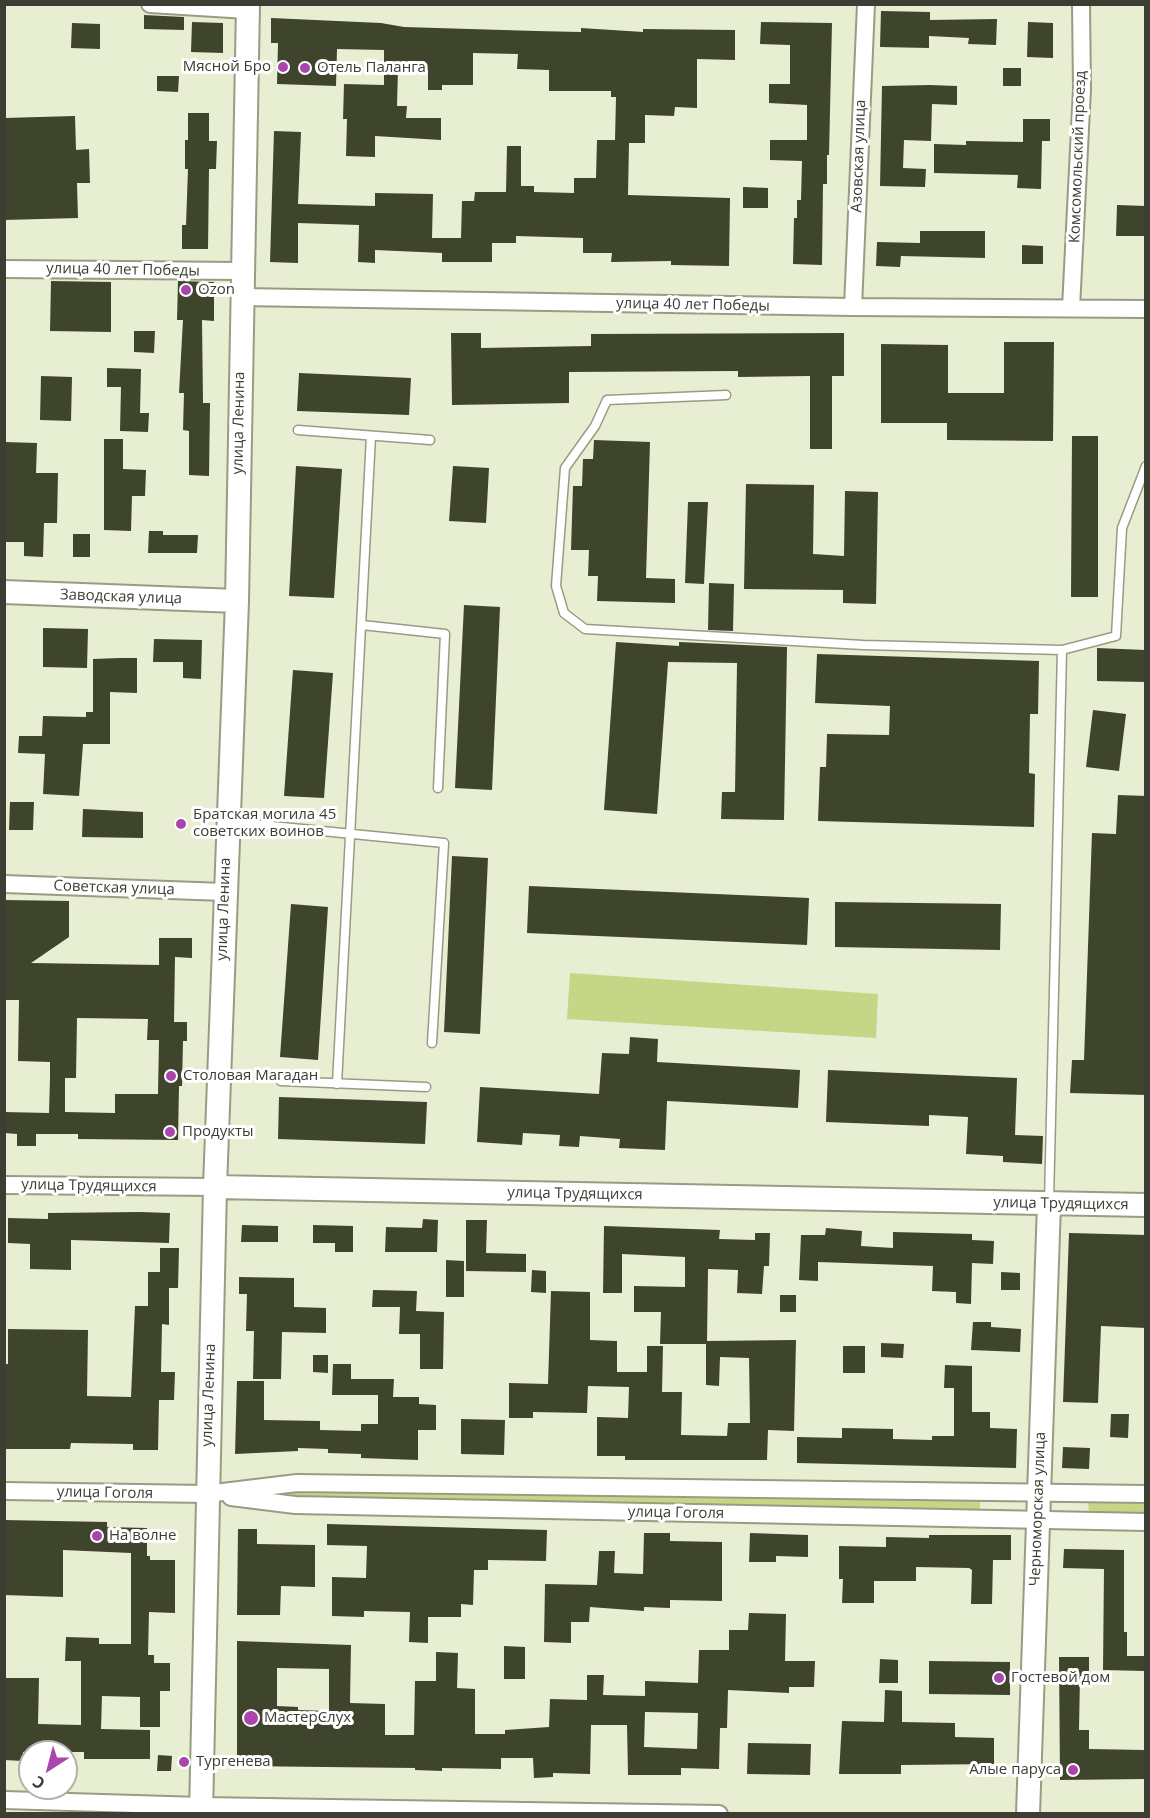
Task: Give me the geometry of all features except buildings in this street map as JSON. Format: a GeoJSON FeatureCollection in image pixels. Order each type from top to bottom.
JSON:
{"type":"FeatureCollection","features":[{"type":"Feature","properties":{"kind":"street"},"geometry":{"type":"LineString","coordinates":[[150,4],[248,7]]}},
{"type":"Feature","properties":{"kind":"street","name":"Азовская улица"},"geometry":{"type":"LineString","coordinates":[[853,308],[866,4]]}},
{"type":"Feature","properties":{"kind":"street","name":"Комсомольский проезд"},"geometry":{"type":"LineString","coordinates":[[1071,309],[1082,89],[1081,4]]}},
{"type":"Feature","properties":{"kind":"street","name":"улица Ленина"},"geometry":{"type":"LineString","coordinates":[[201,1810],[206,1494],[215,1187],[224,892],[237,601],[248,7]]}},
{"type":"Feature","properties":{"kind":"street","name":"улица 40 лет Победы"},"geometry":{"type":"LineString","coordinates":[[4,269],[242,271]]}},
{"type":"Feature","properties":{"kind":"street","name":"улица 40 лет Победы"},"geometry":{"type":"LineString","coordinates":[[241,297],[853,308],[1146,309]]}},
{"type":"Feature","properties":{"kind":"street","name":"Заводская улица"},"geometry":{"type":"LineString","coordinates":[[4,592],[237,601]]}},
{"type":"Feature","properties":{"kind":"street","name":"Советская улица"},"geometry":{"type":"LineString","coordinates":[[4,884],[224,892]]}},
{"type":"Feature","properties":{"kind":"street","name":"улица Трудящихся"},"geometry":{"type":"LineString","coordinates":[[4,1185],[1146,1205]]}},
{"type":"Feature","properties":{"kind":"street","name":"Черноморская улица"},"geometry":{"type":"LineString","coordinates":[[1028,1814],[1049,1204]]}},
{"type":"Feature","properties":{"kind":"street","name":"улица Гоголя"},"geometry":{"type":"LineString","coordinates":[[206,1494],[297,1483],[1146,1494]]}},
{"type":"Feature","properties":{"kind":"street","name":"улица Гоголя"},"geometry":{"type":"LineString","coordinates":[[4,1491],[206,1494],[296,1505],[1146,1522]]}},
{"type":"Feature","properties":{"kind":"street"},"geometry":{"type":"LineString","coordinates":[[4,1800],[201,1810],[719,1814]]}},
{"type":"Feature","properties":{"kind":"lane"},"geometry":{"type":"LineString","coordinates":[[726,395],[607,400],[595,426],[565,468],[556,585],[564,613],[585,629],[863,645],[1062,650],[1116,636],[1122,528],[1146,466]]}},
{"type":"Feature","properties":{"kind":"lane"},"geometry":{"type":"LineString","coordinates":[[298,430],[430,440]]}},
{"type":"Feature","properties":{"kind":"lane"},"geometry":{"type":"LineString","coordinates":[[337,1084],[371,435]]}},
{"type":"Feature","properties":{"kind":"lane"},"geometry":{"type":"LineString","coordinates":[[362,625],[445,634],[438,788]]}},
{"type":"Feature","properties":{"kind":"lane"},"geometry":{"type":"LineString","coordinates":[[1049,1204],[1062,650]]}},
{"type":"Feature","properties":{"kind":"lane"},"geometry":{"type":"LineString","coordinates":[[227,822],[444,843],[432,1043]]}},
{"type":"Feature","properties":{"kind":"lane"},"geometry":{"type":"LineString","coordinates":[[281,1081],[426,1087]]}},
{"type":"Feature","properties":{"kind":"green space"},"geometry":{"type":"Polygon","coordinates":[[[570,973],[878,994],[876,1038],[567,1019],[570,973]]]}},
{"type":"Feature","properties":{"kind":"green space"},"geometry":{"type":"Polygon","coordinates":[[[291,1487],[980,1497],[980,1513],[293,1501],[291,1487]]]}},
{"type":"Feature","properties":{"kind":"green space"},"geometry":{"type":"Polygon","coordinates":[[[1088,1499],[1145,1500],[1145,1517],[1089,1516],[1088,1499]]]}},
{"type":"Feature","properties":{"kind":"place","name":"Мясной Бро"},"geometry":{"type":"Point","coordinates":[283,67]}},
{"type":"Feature","properties":{"kind":"place","name":"Отель Паланга"},"geometry":{"type":"Point","coordinates":[305,68]}},
{"type":"Feature","properties":{"kind":"place","name":"Ozon"},"geometry":{"type":"Point","coordinates":[186,290]}},
{"type":"Feature","properties":{"kind":"place","name":"Братская могила 45 советских воинов"},"geometry":{"type":"Point","coordinates":[181,824]}},
{"type":"Feature","properties":{"kind":"place","name":"Столовая Магадан"},"geometry":{"type":"Point","coordinates":[171,1076]}},
{"type":"Feature","properties":{"kind":"place","name":"Продукты"},"geometry":{"type":"Point","coordinates":[170,1132]}},
{"type":"Feature","properties":{"kind":"place","name":"На волне"},"geometry":{"type":"Point","coordinates":[97,1536]}},
{"type":"Feature","properties":{"kind":"place","name":"Гостевой дом"},"geometry":{"type":"Point","coordinates":[999,1678]}},
{"type":"Feature","properties":{"kind":"place","name":"МастерСлух"},"geometry":{"type":"Point","coordinates":[251,1718]}},
{"type":"Feature","properties":{"kind":"place","name":"Тургенева"},"geometry":{"type":"Point","coordinates":[184,1762]}},
{"type":"Feature","properties":{"kind":"place","name":"Алые паруса"},"geometry":{"type":"Point","coordinates":[1073,1770]}}]}
